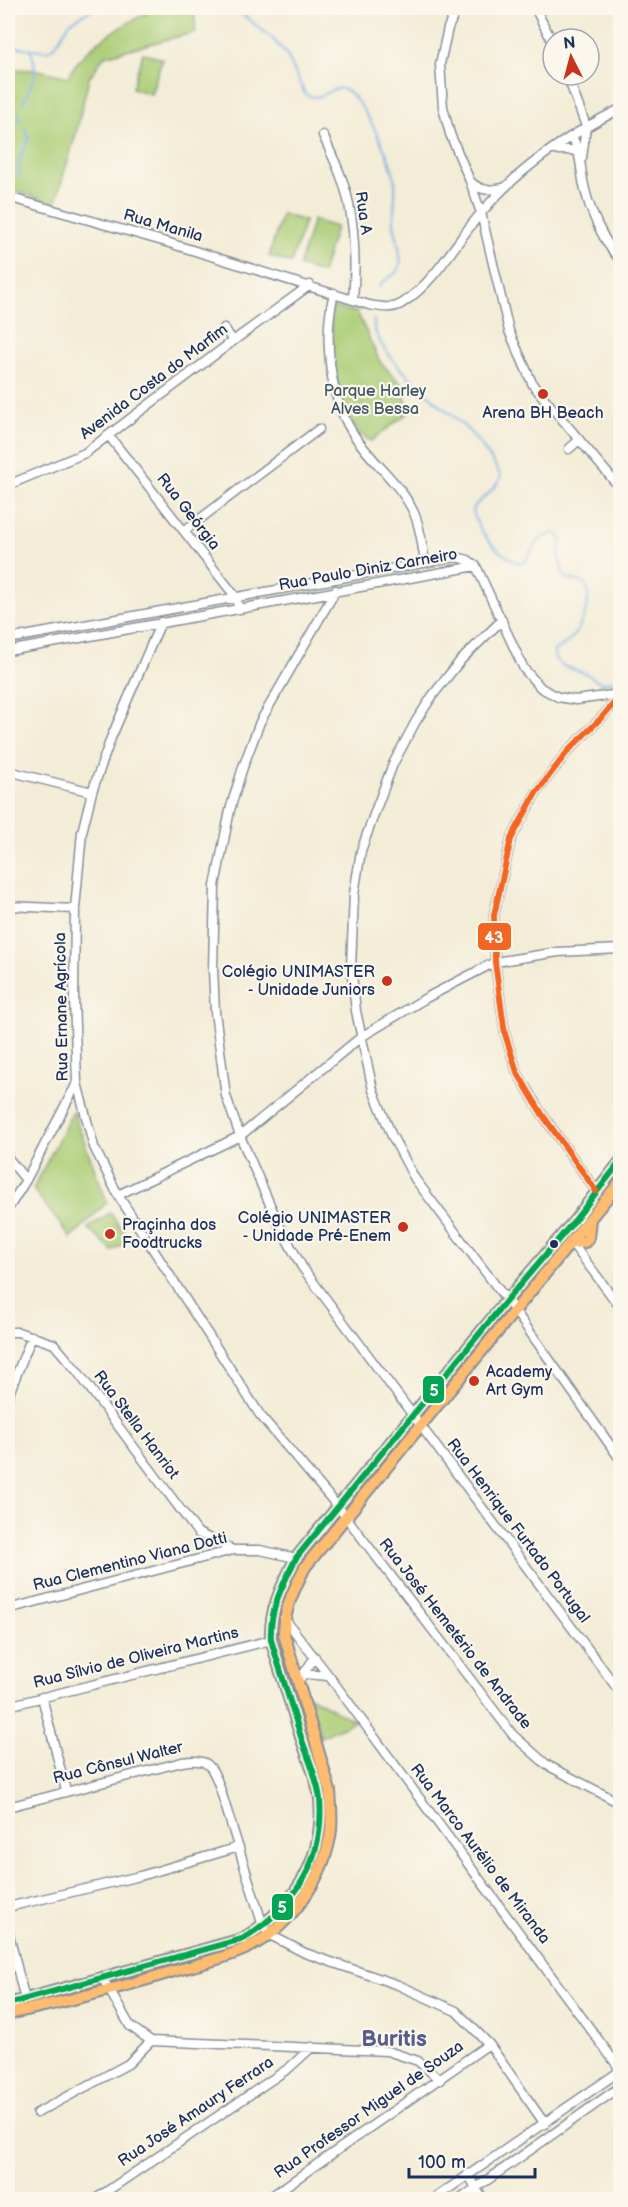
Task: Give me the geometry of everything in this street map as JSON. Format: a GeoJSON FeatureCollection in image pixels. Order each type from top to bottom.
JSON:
{"type":"FeatureCollection","features":[{"type":"Feature","properties":{"kind":"main road"},"geometry":{"type":"LineString","coordinates":[[8,2004],[103,1979],[266,1930],[307,1875],[320,1834],[320,1797],[271,1640],[272,1616],[281,1588],[296,1558],[621,1162]]}},
{"type":"Feature","properties":{"kind":"main road"},"geometry":{"type":"LineString","coordinates":[[8,2014],[110,1991],[248,1948],[266,1930],[296,1908],[318,1876],[330,1838],[332,1815],[330,1791],[301,1678],[284,1634],[284,1618],[290,1596],[305,1567],[515,1311],[572,1244],[585,1242],[588,1238],[590,1219],[621,1182]]}},
{"type":"Feature","properties":{"kind":"main road"},"geometry":{"type":"LineString","coordinates":[[572,1244],[571,1236],[575,1220]]}},
{"type":"Feature","properties":{"kind":"main road"},"geometry":{"type":"LineString","coordinates":[[281,1671],[289,1678],[301,1678]]}},
{"type":"Feature","properties":{"kind":"street"},"geometry":{"type":"LineString","coordinates":[[457,8],[442,50],[440,83],[443,106],[450,134],[481,213],[508,332],[533,385],[621,488]]}},
{"type":"Feature","properties":{"kind":"street"},"geometry":{"type":"LineString","coordinates":[[535,8],[545,27]]}},
{"type":"Feature","properties":{"kind":"street"},"geometry":{"type":"LineString","coordinates":[[571,87],[586,126],[581,158]]}},
{"type":"Feature","properties":{"kind":"street"},"geometry":{"type":"LineString","coordinates":[[481,213],[504,188],[553,150],[586,126],[621,109]]}},
{"type":"Feature","properties":{"kind":"street","name":"Rua A"},"geometry":{"type":"LineString","coordinates":[[323,135],[350,207],[354,268],[353,300]]}},
{"type":"Feature","properties":{"kind":"street"},"geometry":{"type":"LineString","coordinates":[[572,136],[581,158],[588,198],[613,252],[621,260]]}},
{"type":"Feature","properties":{"kind":"street"},"geometry":{"type":"LineString","coordinates":[[553,150],[572,150],[581,158]]}},
{"type":"Feature","properties":{"kind":"street"},"geometry":{"type":"LineString","coordinates":[[470,181],[485,190],[504,188]]}},
{"type":"Feature","properties":{"kind":"street","name":"Rua Manila"},"geometry":{"type":"LineString","coordinates":[[8,197],[381,307],[403,307],[434,274],[481,213]]}},
{"type":"Feature","properties":{"kind":"street","name":"Avenida Costa do Marfim"},"geometry":{"type":"LineString","coordinates":[[8,485],[85,453],[310,285]]}},
{"type":"Feature","properties":{"kind":"street"},"geometry":{"type":"LineString","coordinates":[[334,293],[330,328],[331,359],[334,385],[342,411],[352,432],[403,492],[420,530],[425,562]]}},
{"type":"Feature","properties":{"kind":"street"},"geometry":{"type":"LineString","coordinates":[[224,328],[233,341]]}},
{"type":"Feature","properties":{"kind":"street"},"geometry":{"type":"LineString","coordinates":[[184,531],[320,429]]}},
{"type":"Feature","properties":{"kind":"street","name":"Rua Geórgia"},"geometry":{"type":"LineString","coordinates":[[109,436],[235,596],[239,609]]}},
{"type":"Feature","properties":{"kind":"street"},"geometry":{"type":"LineString","coordinates":[[569,448],[579,440]]}},
{"type":"Feature","properties":{"kind":"street","name":"Rua Paulo Diniz Carneiro"},"geometry":{"type":"LineString","coordinates":[[8,639],[456,557],[468,560],[476,566]]}},
{"type":"Feature","properties":{"kind":"street"},"geometry":{"type":"LineString","coordinates":[[476,566],[524,669],[541,688],[558,697],[576,700],[621,695]]}},
{"type":"Feature","properties":{"kind":"street","name":"Rua Paulo Diniz Carneiro"},"geometry":{"type":"LineString","coordinates":[[8,651],[476,566]]}},
{"type":"Feature","properties":{"kind":"street","name":"Rua Henrique Furtado Portugal"},"geometry":{"type":"LineString","coordinates":[[336,590],[260,722],[230,810],[215,886],[213,969],[215,1012],[226,1096],[240,1136],[279,1225],[302,1267],[621,1692]]}},
{"type":"Feature","properties":{"kind":"street"},"geometry":{"type":"LineString","coordinates":[[502,620],[460,661],[416,721],[393,764],[361,851],[354,894],[351,967],[356,1011],[374,1090],[392,1136],[415,1179],[507,1300],[621,1459]]}},
{"type":"Feature","properties":{"kind":"street","name":"Rua Ernane Agrícola"},"geometry":{"type":"LineString","coordinates":[[161,622],[111,738],[92,792],[82,832],[75,909],[74,998],[77,1083],[94,1147],[118,1194],[212,1344],[260,1415],[339,1508]]}},
{"type":"Feature","properties":{"kind":"street"},"geometry":{"type":"LineString","coordinates":[[596,1191],[542,1114],[517,1072],[505,1034],[495,962],[494,915],[511,839],[536,793],[568,751],[621,695]]}},
{"type":"Feature","properties":{"kind":"street"},"geometry":{"type":"LineString","coordinates":[[599,698],[604,705],[603,716]]}},
{"type":"Feature","properties":{"kind":"street"},"geometry":{"type":"LineString","coordinates":[[8,771],[92,792]]}},
{"type":"Feature","properties":{"kind":"street"},"geometry":{"type":"LineString","coordinates":[[8,906],[75,909]]}},
{"type":"Feature","properties":{"kind":"street"},"geometry":{"type":"LineString","coordinates":[[118,1194],[240,1136],[361,1037],[495,962],[558,952],[621,949]]}},
{"type":"Feature","properties":{"kind":"street"},"geometry":{"type":"LineString","coordinates":[[8,1209],[26,1180],[77,1083]]}},
{"type":"Feature","properties":{"kind":"street"},"geometry":{"type":"LineString","coordinates":[[8,1158],[26,1180]]}},
{"type":"Feature","properties":{"kind":"street"},"geometry":{"type":"LineString","coordinates":[[572,1244],[621,1307]]}},
{"type":"Feature","properties":{"kind":"street","name":"Rua Stella Hanriot"},"geometry":{"type":"LineString","coordinates":[[8,1332],[18,1332],[54,1344],[198,1533],[233,1550]]}},
{"type":"Feature","properties":{"kind":"street"},"geometry":{"type":"LineString","coordinates":[[8,1396],[32,1336]]}},
{"type":"Feature","properties":{"kind":"street","name":"Rua José Hemetério de Andrade"},"geometry":{"type":"LineString","coordinates":[[339,1508],[513,1735],[547,1765],[621,1803]]}},
{"type":"Feature","properties":{"kind":"street","name":"Rua Clementino Viana Dotti"},"geometry":{"type":"LineString","coordinates":[[8,1609],[233,1550],[260,1550],[296,1558]]}},
{"type":"Feature","properties":{"kind":"street","name":"Rua Marco Aurélio de Miranda"},"geometry":{"type":"LineString","coordinates":[[284,1618],[621,2070]]}},
{"type":"Feature","properties":{"kind":"street","name":"Rua Sílvio de Oliveira Martins"},"geometry":{"type":"LineString","coordinates":[[8,1706],[271,1640]]}},
{"type":"Feature","properties":{"kind":"street"},"geometry":{"type":"LineString","coordinates":[[301,1678],[315,1658]]}},
{"type":"Feature","properties":{"kind":"street"},"geometry":{"type":"LineString","coordinates":[[301,1678],[329,1676]]}},
{"type":"Feature","properties":{"kind":"street"},"geometry":{"type":"LineString","coordinates":[[42,1697],[66,1791]]}},
{"type":"Feature","properties":{"kind":"street","name":"Rua Cônsul Walter"},"geometry":{"type":"LineString","coordinates":[[8,1807],[182,1762],[196,1760],[206,1762],[216,1779],[266,1930]]}},
{"type":"Feature","properties":{"kind":"street"},"geometry":{"type":"LineString","coordinates":[[8,1907],[140,1876],[239,1847]]}},
{"type":"Feature","properties":{"kind":"street"},"geometry":{"type":"LineString","coordinates":[[8,1930],[25,2000]]}},
{"type":"Feature","properties":{"kind":"street"},"geometry":{"type":"LineString","coordinates":[[266,1930],[304,1953],[398,1985],[456,2011],[489,2044],[544,2124]]}},
{"type":"Feature","properties":{"kind":"street"},"geometry":{"type":"LineString","coordinates":[[103,1979],[130,2026],[151,2041],[387,2050],[417,2061],[440,2080]]}},
{"type":"Feature","properties":{"kind":"street"},"geometry":{"type":"LineString","coordinates":[[37,2113],[128,2064],[151,2041]]}},
{"type":"Feature","properties":{"kind":"street","name":"Rua Professor Miguel de Souza"},"geometry":{"type":"LineString","coordinates":[[266,2199],[489,2044]]}},
{"type":"Feature","properties":{"kind":"street","name":"Rua José Amaury Ferrara"},"geometry":{"type":"LineString","coordinates":[[94,2199],[288,2068],[312,2048]]}},
{"type":"Feature","properties":{"kind":"street"},"geometry":{"type":"LineString","coordinates":[[8,2052],[8,2070]]}},
{"type":"Feature","properties":{"kind":"street"},"geometry":{"type":"LineString","coordinates":[[432,2199],[621,2070]]}},
{"type":"Feature","properties":{"kind":"street"},"geometry":{"type":"LineString","coordinates":[[459,2199],[621,2087]]}},
{"type":"Feature","properties":{"kind":"street"},"geometry":{"type":"LineString","coordinates":[[468,2174],[483,2199]]}},
{"type":"Feature","properties":{"kind":"green space"},"geometry":{"type":"Polygon","coordinates":[[[152,10],[194,12],[196,32],[104,56],[89,78],[75,137],[55,204],[8,188],[8,69],[38,70],[68,77],[75,65],[93,46],[152,10]]]}},
{"type":"Feature","properties":{"kind":"green space"},"geometry":{"type":"Polygon","coordinates":[[[143,53],[162,59],[151,94],[132,88],[143,53]]]}},
{"type":"Feature","properties":{"kind":"green space"},"geometry":{"type":"Polygon","coordinates":[[[282,214],[305,221],[291,263],[269,256],[282,214]]]}},
{"type":"Feature","properties":{"kind":"green space"},"geometry":{"type":"Polygon","coordinates":[[[313,220],[336,227],[322,273],[299,266],[313,220]]]}},
{"type":"Feature","properties":{"kind":"green space","name":"Parque Harley Alves Bessa"},"geometry":{"type":"Polygon","coordinates":[[[332,307],[357,312],[380,362],[402,385],[409,412],[371,441],[358,431],[348,418],[341,401],[336,382],[332,342],[332,307]]]}},
{"type":"Feature","properties":{"kind":"green space"},"geometry":{"type":"Polygon","coordinates":[[[73,1111],[107,1202],[71,1238],[33,1189],[73,1111]]]}},
{"type":"Feature","properties":{"kind":"green space","name":"Praçinha dos Foodtrucks"},"geometry":{"type":"Polygon","coordinates":[[[110,1213],[130,1240],[112,1251],[88,1228],[110,1213]]]}},
{"type":"Feature","properties":{"kind":"green space"},"geometry":{"type":"Polygon","coordinates":[[[309,1696],[355,1721],[321,1737],[309,1696]]]}},
{"type":"Feature","properties":{"kind":"waterway"},"geometry":{"type":"LineString","coordinates":[[8,44],[47,51],[55,46],[70,22],[95,8]]}},
{"type":"Feature","properties":{"kind":"waterway"},"geometry":{"type":"LineString","coordinates":[[234,8],[272,38],[287,55],[305,94],[317,97],[337,89],[347,91],[354,97],[377,133],[393,174],[394,224],[400,250],[400,265],[396,273],[379,287]]}},
{"type":"Feature","properties":{"kind":"waterway"},"geometry":{"type":"LineString","coordinates":[[23,104],[35,72],[30,49]]}},
{"type":"Feature","properties":{"kind":"waterway"},"geometry":{"type":"LineString","coordinates":[[19,113],[20,122]]}},
{"type":"Feature","properties":{"kind":"waterway"},"geometry":{"type":"LineString","coordinates":[[19,177],[18,163],[29,138],[25,129]]}},
{"type":"Feature","properties":{"kind":"waterway"},"geometry":{"type":"LineString","coordinates":[[374,320],[376,333],[383,347],[395,362],[468,430],[501,476],[496,485],[473,509],[478,526],[489,541],[519,563],[525,562],[536,543],[544,537],[555,533],[561,538],[559,556],[566,578],[585,583],[588,597],[585,613],[578,628],[570,640],[554,651],[555,659],[563,666],[585,673],[601,683],[620,678]]}},
{"type":"Feature","properties":{"kind":"transit line","name":"43"},"geometry":{"type":"LineString","coordinates":[[596,1191],[542,1114],[517,1072],[505,1034],[495,962],[494,915],[511,839],[536,793],[568,751],[620,696]]}},
{"type":"Feature","properties":{"kind":"transit line","name":"5"},"geometry":{"type":"LineString","coordinates":[[8,2004],[242,1939],[277,1913],[291,1897],[302,1881],[317,1843],[320,1799],[315,1776],[271,1640],[272,1618],[282,1587],[296,1558],[575,1220],[620,1162]]}},
{"type":"Feature","properties":{"kind":"place","name":"Arena BH Beach"},"geometry":{"type":"Point","coordinates":[543,394]}},
{"type":"Feature","properties":{"kind":"place","name":"Colégio UNIMASTER - Unidade Juniors"},"geometry":{"type":"Point","coordinates":[387,981]}},
{"type":"Feature","properties":{"kind":"place","name":"Colégio UNIMASTER - Unidade Pré-Enem"},"geometry":{"type":"Point","coordinates":[403,1227]}},
{"type":"Feature","properties":{"kind":"place","name":"Praçinha dos Foodtrucks"},"geometry":{"type":"Point","coordinates":[110,1234]}},
{"type":"Feature","properties":{"kind":"place","name":"Academy Art Gym"},"geometry":{"type":"Point","coordinates":[474,1381]}},
{"type":"Feature","properties":{"kind":"district","name":"Buritis"},"geometry":{"type":"Point","coordinates":[394,2039]}}]}
